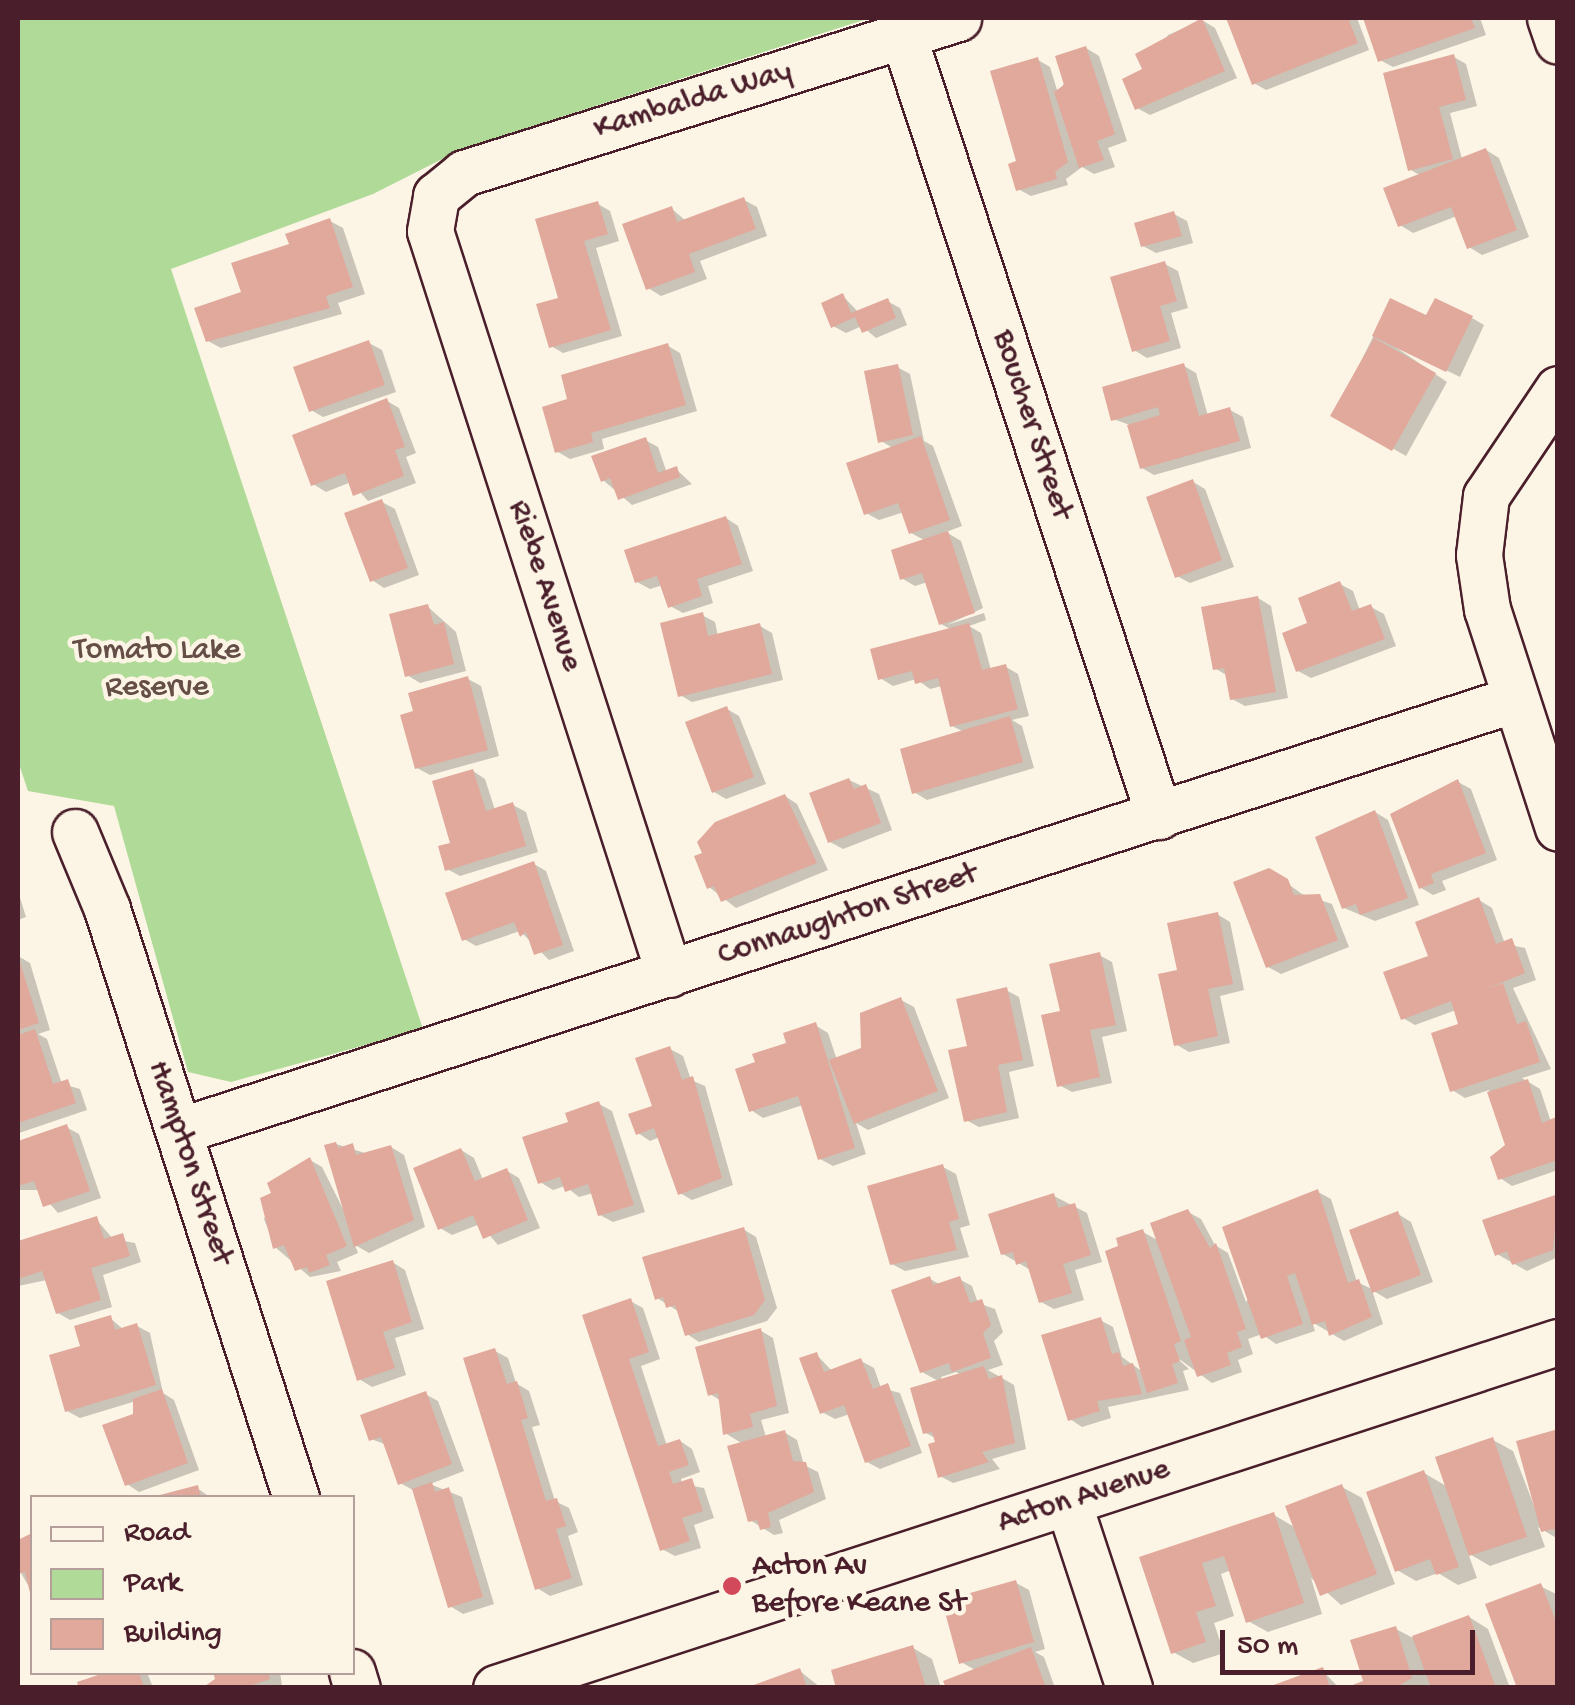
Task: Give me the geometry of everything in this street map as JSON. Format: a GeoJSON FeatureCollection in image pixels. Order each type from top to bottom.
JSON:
{"type":"FeatureCollection","features":[{"type":"Feature","properties":{"kind":"street","name":"Kambalda Way"},"geometry":{"type":"LineString","coordinates":[[436,196],[464,172],[958,18]]}},
{"type":"Feature","properties":{"kind":"street"},"geometry":{"type":"LineString","coordinates":[[1550,18],[1558,41]]}},
{"type":"Feature","properties":{"kind":"street","name":"Boucher Street"},"geometry":{"type":"LineString","coordinates":[[903,35],[1159,816]]}},
{"type":"Feature","properties":{"kind":"street","name":"Riebe Avenue"},"geometry":{"type":"LineString","coordinates":[[436,196],[430,231],[669,974]]}},
{"type":"Feature","properties":{"kind":"street"},"geometry":{"type":"LineString","coordinates":[[1558,388],[1486,496],[1482,572],[1515,699],[1558,828]]}},
{"type":"Feature","properties":{"kind":"street","name":"Connaughton Street"},"geometry":{"type":"LineString","coordinates":[[180,1131],[1515,699]]}},
{"type":"Feature","properties":{"kind":"street","name":"Hampton Street"},"geometry":{"type":"LineString","coordinates":[[76,832],[180,1131],[295,1495]]}},
{"type":"Feature","properties":{"kind":"street","name":"Acton Avenue"},"geometry":{"type":"LineString","coordinates":[[496,1688],[1558,1342]]}},
{"type":"Feature","properties":{"kind":"street"},"geometry":{"type":"LineString","coordinates":[[1068,1502],[1129,1688]]}},
{"type":"Feature","properties":{"kind":"green space","name":"Tomato Lake Reserve"},"geometry":{"type":"Polygon","coordinates":[[[18,18],[870,18],[464,148],[373,194],[171,269],[423,1029],[231,1082],[188,1072],[114,806],[28,791],[18,761],[18,18]]]}},
{"type":"Feature","properties":{"kind":"building"},"geometry":{"type":"Polygon","coordinates":[[[1202,18],[1225,71],[1135,110],[1122,79],[1142,69],[1135,54],[1202,18]]]}},
{"type":"Feature","properties":{"kind":"building"},"geometry":{"type":"Polygon","coordinates":[[[1226,18],[1348,18],[1358,43],[1252,85],[1226,18]]]}},
{"type":"Feature","properties":{"kind":"building"},"geometry":{"type":"Polygon","coordinates":[[[1363,18],[1471,18],[1475,28],[1378,62],[1363,18]]]}},
{"type":"Feature","properties":{"kind":"building"},"geometry":{"type":"Polygon","coordinates":[[[1086,46],[1115,134],[1097,141],[1104,160],[1079,168],[1054,92],[1064,85],[1055,56],[1086,46]]]}},
{"type":"Feature","properties":{"kind":"building"},"geometry":{"type":"Polygon","coordinates":[[[1454,54],[1466,100],[1439,107],[1453,159],[1408,171],[1383,73],[1454,54]]]}},
{"type":"Feature","properties":{"kind":"building"},"geometry":{"type":"Polygon","coordinates":[[[1038,57],[1068,162],[1055,172],[1057,179],[1016,191],[1008,164],[1016,161],[990,71],[1038,57]]]}},
{"type":"Feature","properties":{"kind":"building"},"geometry":{"type":"Polygon","coordinates":[[[1486,148],[1517,230],[1467,249],[1451,207],[1398,227],[1383,188],[1486,148]]]}},
{"type":"Feature","properties":{"kind":"building"},"geometry":{"type":"Polygon","coordinates":[[[744,197],[756,229],[689,254],[695,272],[646,290],[622,224],[672,206],[677,222],[744,197]]]}},
{"type":"Feature","properties":{"kind":"building"},"geometry":{"type":"Polygon","coordinates":[[[598,201],[608,234],[584,241],[611,330],[549,348],[536,304],[558,298],[535,219],[598,201]]]}},
{"type":"Feature","properties":{"kind":"building"},"geometry":{"type":"Polygon","coordinates":[[[1174,211],[1182,236],[1141,247],[1134,223],[1174,211]]]}},
{"type":"Feature","properties":{"kind":"building"},"geometry":{"type":"Polygon","coordinates":[[[330,218],[353,287],[326,296],[330,308],[206,342],[194,308],[241,292],[231,263],[289,244],[285,234],[330,218]]]}},
{"type":"Feature","properties":{"kind":"building"},"geometry":{"type":"Polygon","coordinates":[[[1165,261],[1177,301],[1160,306],[1170,341],[1132,352],[1110,277],[1165,261]]]}},
{"type":"Feature","properties":{"kind":"building"},"geometry":{"type":"Polygon","coordinates":[[[843,293],[851,313],[888,298],[896,318],[862,333],[855,317],[831,328],[821,303],[843,293]]]}},
{"type":"Feature","properties":{"kind":"building"},"geometry":{"type":"Polygon","coordinates":[[[1390,298],[1426,315],[1435,298],[1473,316],[1446,372],[1372,336],[1390,298]]]}},
{"type":"Feature","properties":{"kind":"building"},"geometry":{"type":"Polygon","coordinates":[[[1374,338],[1436,373],[1392,451],[1330,416],[1374,338]]]}},
{"type":"Feature","properties":{"kind":"building"},"geometry":{"type":"Polygon","coordinates":[[[369,340],[385,385],[309,412],[293,367],[369,340]]]}},
{"type":"Feature","properties":{"kind":"building"},"geometry":{"type":"Polygon","coordinates":[[[668,343],[686,405],[591,433],[593,442],[555,453],[542,407],[567,399],[561,375],[668,343]]]}},
{"type":"Feature","properties":{"kind":"building"},"geometry":{"type":"Polygon","coordinates":[[[1184,363],[1199,416],[1230,407],[1240,441],[1140,469],[1127,425],[1160,415],[1158,407],[1111,421],[1102,387],[1184,363]]]}},
{"type":"Feature","properties":{"kind":"building"},"geometry":{"type":"Polygon","coordinates":[[[898,364],[913,435],[878,443],[864,371],[898,364]]]}},
{"type":"Feature","properties":{"kind":"building"},"geometry":{"type":"Polygon","coordinates":[[[387,398],[405,447],[395,450],[404,476],[353,496],[345,473],[311,486],[292,435],[387,398]]]}},
{"type":"Feature","properties":{"kind":"building"},"geometry":{"type":"Polygon","coordinates":[[[921,436],[950,520],[909,534],[898,503],[864,515],[846,463],[921,436]]]}},
{"type":"Feature","properties":{"kind":"building"},"geometry":{"type":"Polygon","coordinates":[[[646,437],[658,473],[677,466],[680,477],[618,500],[610,478],[601,482],[591,456],[646,437]]]}},
{"type":"Feature","properties":{"kind":"building"},"geometry":{"type":"Polygon","coordinates":[[[1193,479],[1222,560],[1175,578],[1146,497],[1193,479]]]}},
{"type":"Feature","properties":{"kind":"building"},"geometry":{"type":"Polygon","coordinates":[[[382,499],[408,568],[370,582],[344,513],[382,499]]]}},
{"type":"Feature","properties":{"kind":"building"},"geometry":{"type":"Polygon","coordinates":[[[726,516],[742,564],[697,579],[702,596],[668,608],[657,576],[635,583],[624,550],[726,516]]]}},
{"type":"Feature","properties":{"kind":"building"},"geometry":{"type":"Polygon","coordinates":[[[948,531],[975,613],[939,625],[922,573],[900,580],[891,550],[948,531]]]}},
{"type":"Feature","properties":{"kind":"building"},"geometry":{"type":"Polygon","coordinates":[[[1340,581],[1352,611],[1371,604],[1385,639],[1296,672],[1282,633],[1307,623],[1298,598],[1340,581]]]}},
{"type":"Feature","properties":{"kind":"building"},"geometry":{"type":"Polygon","coordinates":[[[1258,596],[1276,692],[1230,700],[1224,668],[1213,670],[1201,607],[1258,596]]]}},
{"type":"Feature","properties":{"kind":"building"},"geometry":{"type":"Polygon","coordinates":[[[428,604],[434,625],[444,622],[454,664],[405,677],[389,614],[428,604]]]}},
{"type":"Feature","properties":{"kind":"building"},"geometry":{"type":"Polygon","coordinates":[[[703,612],[708,636],[760,623],[772,674],[678,697],[660,623],[703,612]]]}},
{"type":"Feature","properties":{"kind":"building"},"geometry":{"type":"Polygon","coordinates":[[[969,623],[982,670],[1006,664],[1018,709],[950,727],[938,678],[915,684],[912,671],[878,680],[870,649],[969,623]]]}},
{"type":"Feature","properties":{"kind":"building"},"geometry":{"type":"Polygon","coordinates":[[[468,676],[488,750],[415,769],[400,715],[413,711],[408,693],[468,676]]]}},
{"type":"Feature","properties":{"kind":"building"},"geometry":{"type":"Polygon","coordinates":[[[727,706],[754,777],[712,793],[685,722],[727,706]]]}},
{"type":"Feature","properties":{"kind":"building"},"geometry":{"type":"Polygon","coordinates":[[[1010,716],[1023,762],[912,794],[900,749],[1010,716]]]}},
{"type":"Feature","properties":{"kind":"building"},"geometry":{"type":"Polygon","coordinates":[[[473,769],[486,811],[513,802],[526,846],[445,871],[438,846],[450,843],[432,781],[473,769]]]}},
{"type":"Feature","properties":{"kind":"building"},"geometry":{"type":"Polygon","coordinates":[[[849,778],[854,789],[866,784],[881,823],[828,843],[809,793],[849,778]]]}},
{"type":"Feature","properties":{"kind":"building"},"geometry":{"type":"Polygon","coordinates":[[[1458,779],[1486,853],[1431,874],[1434,883],[1419,889],[1390,814],[1458,779]]]}},
{"type":"Feature","properties":{"kind":"building"},"geometry":{"type":"Polygon","coordinates":[[[785,794],[817,863],[721,902],[714,886],[707,889],[694,856],[702,853],[697,842],[715,822],[785,794]]]}},
{"type":"Feature","properties":{"kind":"building"},"geometry":{"type":"Polygon","coordinates":[[[1375,810],[1408,898],[1360,915],[1356,904],[1342,909],[1315,837],[1375,810]]]}},
{"type":"Feature","properties":{"kind":"building"},"geometry":{"type":"Polygon","coordinates":[[[534,861],[563,945],[534,955],[526,932],[520,937],[514,922],[462,941],[445,893],[534,861]]]}},
{"type":"Feature","properties":{"kind":"building"},"geometry":{"type":"Polygon","coordinates":[[[1269,868],[1288,879],[1294,895],[1320,894],[1338,940],[1266,968],[1233,882],[1269,868]]]}},
{"type":"Feature","properties":{"kind":"building"},"geometry":{"type":"Polygon","coordinates":[[[1479,897],[1496,944],[1512,938],[1525,973],[1483,990],[1503,983],[1517,1024],[1526,1021],[1540,1062],[1450,1092],[1431,1033],[1458,1024],[1451,1001],[1401,1020],[1383,972],[1428,956],[1415,922],[1479,897]]]}},
{"type":"Feature","properties":{"kind":"building"},"geometry":{"type":"Polygon","coordinates":[[[1218,912],[1233,984],[1208,989],[1218,1036],[1174,1046],[1158,974],[1177,970],[1167,923],[1218,912]]]}},
{"type":"Feature","properties":{"kind":"building"},"geometry":{"type":"Polygon","coordinates":[[[1100,952],[1116,1025],[1090,1030],[1100,1077],[1057,1087],[1041,1015],[1060,1011],[1049,964],[1100,952]]]}},
{"type":"Feature","properties":{"kind":"building"},"geometry":{"type":"Polygon","coordinates":[[[18,956],[39,1023],[18,1030],[18,956]]]}},
{"type":"Feature","properties":{"kind":"building"},"geometry":{"type":"Polygon","coordinates":[[[1007,987],[1023,1060],[998,1065],[1007,1112],[964,1122],[948,1050],[967,1046],[956,999],[1007,987]]]}},
{"type":"Feature","properties":{"kind":"building"},"geometry":{"type":"Polygon","coordinates":[[[901,997],[938,1091],[854,1124],[829,1060],[861,1048],[860,1013],[901,997]]]}},
{"type":"Feature","properties":{"kind":"building"},"geometry":{"type":"Polygon","coordinates":[[[816,1022],[855,1148],[818,1160],[798,1096],[749,1112],[735,1069],[755,1062],[752,1054],[786,1043],[783,1033],[816,1022]]]}},
{"type":"Feature","properties":{"kind":"building"},"geometry":{"type":"Polygon","coordinates":[[[35,1029],[53,1084],[68,1079],[76,1103],[18,1123],[18,1035],[35,1029]]]}},
{"type":"Feature","properties":{"kind":"building"},"geometry":{"type":"Polygon","coordinates":[[[670,1046],[682,1080],[693,1076],[722,1178],[678,1195],[654,1128],[636,1135],[628,1114],[652,1106],[635,1058],[670,1046]]]}},
{"type":"Feature","properties":{"kind":"building"},"geometry":{"type":"Polygon","coordinates":[[[1528,1079],[1542,1123],[1556,1117],[1558,1160],[1498,1180],[1490,1157],[1505,1145],[1487,1092],[1528,1079]]]}},
{"type":"Feature","properties":{"kind":"building"},"geometry":{"type":"Polygon","coordinates":[[[599,1101],[634,1205],[598,1216],[588,1184],[565,1192],[560,1177],[538,1184],[522,1137],[568,1122],[565,1113],[599,1101]]]}},
{"type":"Feature","properties":{"kind":"building"},"geometry":{"type":"Polygon","coordinates":[[[67,1124],[90,1191],[43,1207],[34,1181],[18,1186],[18,1141],[67,1124]]]}},
{"type":"Feature","properties":{"kind":"building"},"geometry":{"type":"Polygon","coordinates":[[[336,1142],[338,1148],[353,1143],[356,1155],[391,1145],[414,1220],[354,1247],[324,1145],[336,1142]]]}},
{"type":"Feature","properties":{"kind":"building"},"geometry":{"type":"Polygon","coordinates":[[[461,1148],[475,1181],[507,1168],[528,1220],[483,1239],[473,1215],[438,1230],[413,1168],[461,1148]]]}},
{"type":"Feature","properties":{"kind":"building"},"geometry":{"type":"Polygon","coordinates":[[[310,1157],[347,1246],[326,1255],[330,1265],[309,1273],[307,1267],[295,1271],[284,1245],[273,1249],[260,1198],[271,1193],[267,1183],[310,1157]]]}},
{"type":"Feature","properties":{"kind":"building"},"geometry":{"type":"Polygon","coordinates":[[[943,1164],[959,1219],[949,1222],[957,1250],[890,1265],[867,1186],[943,1164]]]}},
{"type":"Feature","properties":{"kind":"building"},"geometry":{"type":"Polygon","coordinates":[[[1318,1189],[1348,1283],[1359,1279],[1372,1317],[1329,1336],[1325,1321],[1312,1325],[1295,1273],[1287,1276],[1303,1324],[1261,1339],[1222,1227],[1318,1189]]]}},
{"type":"Feature","properties":{"kind":"building"},"geometry":{"type":"Polygon","coordinates":[[[1054,1193],[1058,1208],[1075,1203],[1091,1255],[1063,1264],[1072,1293],[1039,1303],[1026,1261],[1016,1265],[1013,1252],[1001,1255],[988,1214],[1054,1193]]]}},
{"type":"Feature","properties":{"kind":"building"},"geometry":{"type":"Polygon","coordinates":[[[1558,1194],[1553,1250],[1512,1265],[1507,1251],[1495,1256],[1482,1220],[1558,1194]]]}},
{"type":"Feature","properties":{"kind":"building"},"geometry":{"type":"Polygon","coordinates":[[[1188,1209],[1210,1248],[1216,1243],[1246,1329],[1237,1332],[1242,1347],[1227,1353],[1231,1365],[1197,1377],[1184,1340],[1191,1337],[1150,1223],[1188,1209]]]}},
{"type":"Feature","properties":{"kind":"building"},"geometry":{"type":"Polygon","coordinates":[[[1398,1211],[1421,1275],[1372,1293],[1349,1230],[1398,1211]]]}},
{"type":"Feature","properties":{"kind":"building"},"geometry":{"type":"Polygon","coordinates":[[[97,1216],[104,1239],[123,1233],[130,1256],[91,1268],[101,1300],[56,1314],[42,1271],[18,1279],[18,1241],[97,1216]]]}},
{"type":"Feature","properties":{"kind":"building"},"geometry":{"type":"Polygon","coordinates":[[[744,1227],[765,1300],[754,1315],[685,1336],[675,1305],[666,1308],[663,1297],[655,1300],[642,1257],[744,1227]]]}},
{"type":"Feature","properties":{"kind":"building"},"geometry":{"type":"Polygon","coordinates":[[[1143,1229],[1181,1341],[1174,1344],[1180,1361],[1172,1364],[1178,1383],[1147,1393],[1105,1251],[1118,1246],[1116,1238],[1143,1229]]]}},
{"type":"Feature","properties":{"kind":"building"},"geometry":{"type":"Polygon","coordinates":[[[393,1260],[412,1322],[383,1332],[395,1368],[357,1381],[326,1281],[393,1260]]]}},
{"type":"Feature","properties":{"kind":"building"},"geometry":{"type":"Polygon","coordinates":[[[930,1276],[933,1285],[960,1276],[970,1303],[982,1299],[991,1325],[983,1333],[991,1358],[952,1372],[949,1363],[920,1373],[891,1290],[930,1276]]]}},
{"type":"Feature","properties":{"kind":"building"},"geometry":{"type":"Polygon","coordinates":[[[631,1298],[649,1352],[629,1359],[658,1446],[680,1439],[689,1465],[669,1472],[673,1484],[692,1478],[703,1511],[682,1518],[690,1541],[660,1551],[582,1315],[631,1298]]]}},
{"type":"Feature","properties":{"kind":"building"},"geometry":{"type":"Polygon","coordinates":[[[111,1315],[115,1330],[137,1323],[156,1385],[65,1412],[49,1355],[80,1346],[74,1326],[111,1315]]]}},
{"type":"Feature","properties":{"kind":"building"},"geometry":{"type":"Polygon","coordinates":[[[1101,1317],[1112,1354],[1119,1352],[1123,1366],[1133,1363],[1142,1394],[1097,1401],[1100,1411],[1068,1421],[1041,1335],[1101,1317]]]}},
{"type":"Feature","properties":{"kind":"building"},"geometry":{"type":"Polygon","coordinates":[[[761,1328],[777,1406],[750,1414],[753,1427],[723,1435],[718,1393],[708,1396],[695,1347],[761,1328]]]}},
{"type":"Feature","properties":{"kind":"building"},"geometry":{"type":"Polygon","coordinates":[[[495,1348],[507,1384],[517,1381],[528,1418],[521,1420],[546,1501],[557,1498],[566,1526],[556,1529],[572,1578],[535,1590],[463,1358],[495,1348]]]}},
{"type":"Feature","properties":{"kind":"building"},"geometry":{"type":"Polygon","coordinates":[[[817,1352],[824,1372],[861,1358],[873,1389],[888,1383],[911,1446],[865,1463],[844,1405],[820,1414],[799,1358],[817,1352]]]}},
{"type":"Feature","properties":{"kind":"building"},"geometry":{"type":"Polygon","coordinates":[[[984,1366],[989,1379],[1002,1375],[1015,1443],[982,1452],[989,1462],[938,1478],[928,1444],[935,1442],[932,1432],[923,1434],[910,1388],[984,1366]]]}},
{"type":"Feature","properties":{"kind":"building"},"geometry":{"type":"Polygon","coordinates":[[[162,1389],[188,1463],[125,1486],[102,1425],[133,1414],[133,1399],[162,1389]]]}},
{"type":"Feature","properties":{"kind":"building"},"geometry":{"type":"Polygon","coordinates":[[[426,1391],[452,1464],[398,1485],[381,1437],[369,1441],[360,1415],[426,1391]]]}},
{"type":"Feature","properties":{"kind":"building"},"geometry":{"type":"Polygon","coordinates":[[[1558,1429],[1558,1528],[1541,1532],[1516,1441],[1558,1429]]]}},
{"type":"Feature","properties":{"kind":"building"},"geometry":{"type":"Polygon","coordinates":[[[785,1430],[793,1461],[806,1462],[814,1492],[768,1513],[771,1527],[760,1530],[757,1520],[748,1522],[727,1446],[785,1430]]]}},
{"type":"Feature","properties":{"kind":"building"},"geometry":{"type":"Polygon","coordinates":[[[1493,1437],[1527,1537],[1469,1556],[1435,1457],[1493,1437]]]}},
{"type":"Feature","properties":{"kind":"building"},"geometry":{"type":"Polygon","coordinates":[[[1424,1470],[1459,1567],[1436,1575],[1430,1559],[1395,1572],[1366,1492],[1424,1470]]]}},
{"type":"Feature","properties":{"kind":"building"},"geometry":{"type":"Polygon","coordinates":[[[432,1482],[435,1492],[449,1487],[483,1597],[448,1608],[412,1489],[432,1482]]]}},
{"type":"Feature","properties":{"kind":"building"},"geometry":{"type":"Polygon","coordinates":[[[1342,1484],[1377,1574],[1320,1596],[1285,1506],[1342,1484]]]}},
{"type":"Feature","properties":{"kind":"building"},"geometry":{"type":"Polygon","coordinates":[[[198,1485],[200,1495],[160,1495],[198,1485]]]}},
{"type":"Feature","properties":{"kind":"building"},"geometry":{"type":"Polygon","coordinates":[[[1274,1512],[1304,1603],[1246,1623],[1224,1556],[1202,1563],[1216,1606],[1196,1612],[1206,1642],[1171,1654],[1139,1557],[1274,1512]]]}},
{"type":"Feature","properties":{"kind":"building"},"geometry":{"type":"Polygon","coordinates":[[[30,1534],[30,1593],[25,1572],[18,1574],[18,1540],[30,1534]]]}},
{"type":"Feature","properties":{"kind":"building"},"geometry":{"type":"Polygon","coordinates":[[[1016,1580],[1034,1642],[959,1664],[942,1601],[1016,1580]]]}},
{"type":"Feature","properties":{"kind":"building"},"geometry":{"type":"Polygon","coordinates":[[[1541,1583],[1558,1627],[1558,1688],[1517,1688],[1485,1604],[1541,1583]]]}},
{"type":"Feature","properties":{"kind":"building"},"geometry":{"type":"Polygon","coordinates":[[[1469,1615],[1496,1688],[1431,1688],[1412,1636],[1469,1615]]]}},
{"type":"Feature","properties":{"kind":"building"},"geometry":{"type":"Polygon","coordinates":[[[1396,1626],[1412,1678],[1395,1688],[1345,1688],[1363,1681],[1350,1640],[1396,1626]]]}},
{"type":"Feature","properties":{"kind":"building"},"geometry":{"type":"Polygon","coordinates":[[[913,1645],[926,1688],[836,1688],[831,1670],[913,1645]]]}},
{"type":"Feature","properties":{"kind":"building"},"geometry":{"type":"Polygon","coordinates":[[[1031,1647],[1046,1688],[946,1688],[943,1681],[1031,1647]]]}},
{"type":"Feature","properties":{"kind":"building"},"geometry":{"type":"Polygon","coordinates":[[[1323,1667],[1330,1688],[1268,1688],[1268,1687],[1323,1667]]]}},
{"type":"Feature","properties":{"kind":"building"},"geometry":{"type":"Polygon","coordinates":[[[800,1668],[807,1688],[748,1688],[748,1687],[800,1668]]]}},
{"type":"Feature","properties":{"kind":"building"},"geometry":{"type":"Polygon","coordinates":[[[98,1675],[140,1675],[144,1688],[79,1688],[77,1682],[98,1675]]]}},
{"type":"Feature","properties":{"kind":"building"},"geometry":{"type":"Polygon","coordinates":[[[214,1675],[269,1675],[270,1679],[244,1688],[202,1688],[215,1679],[214,1675]]]}},
{"type":"Feature","properties":{"kind":"place","name":"Acton Av Before Keane St"},"geometry":{"type":"Point","coordinates":[732,1586]}}]}
